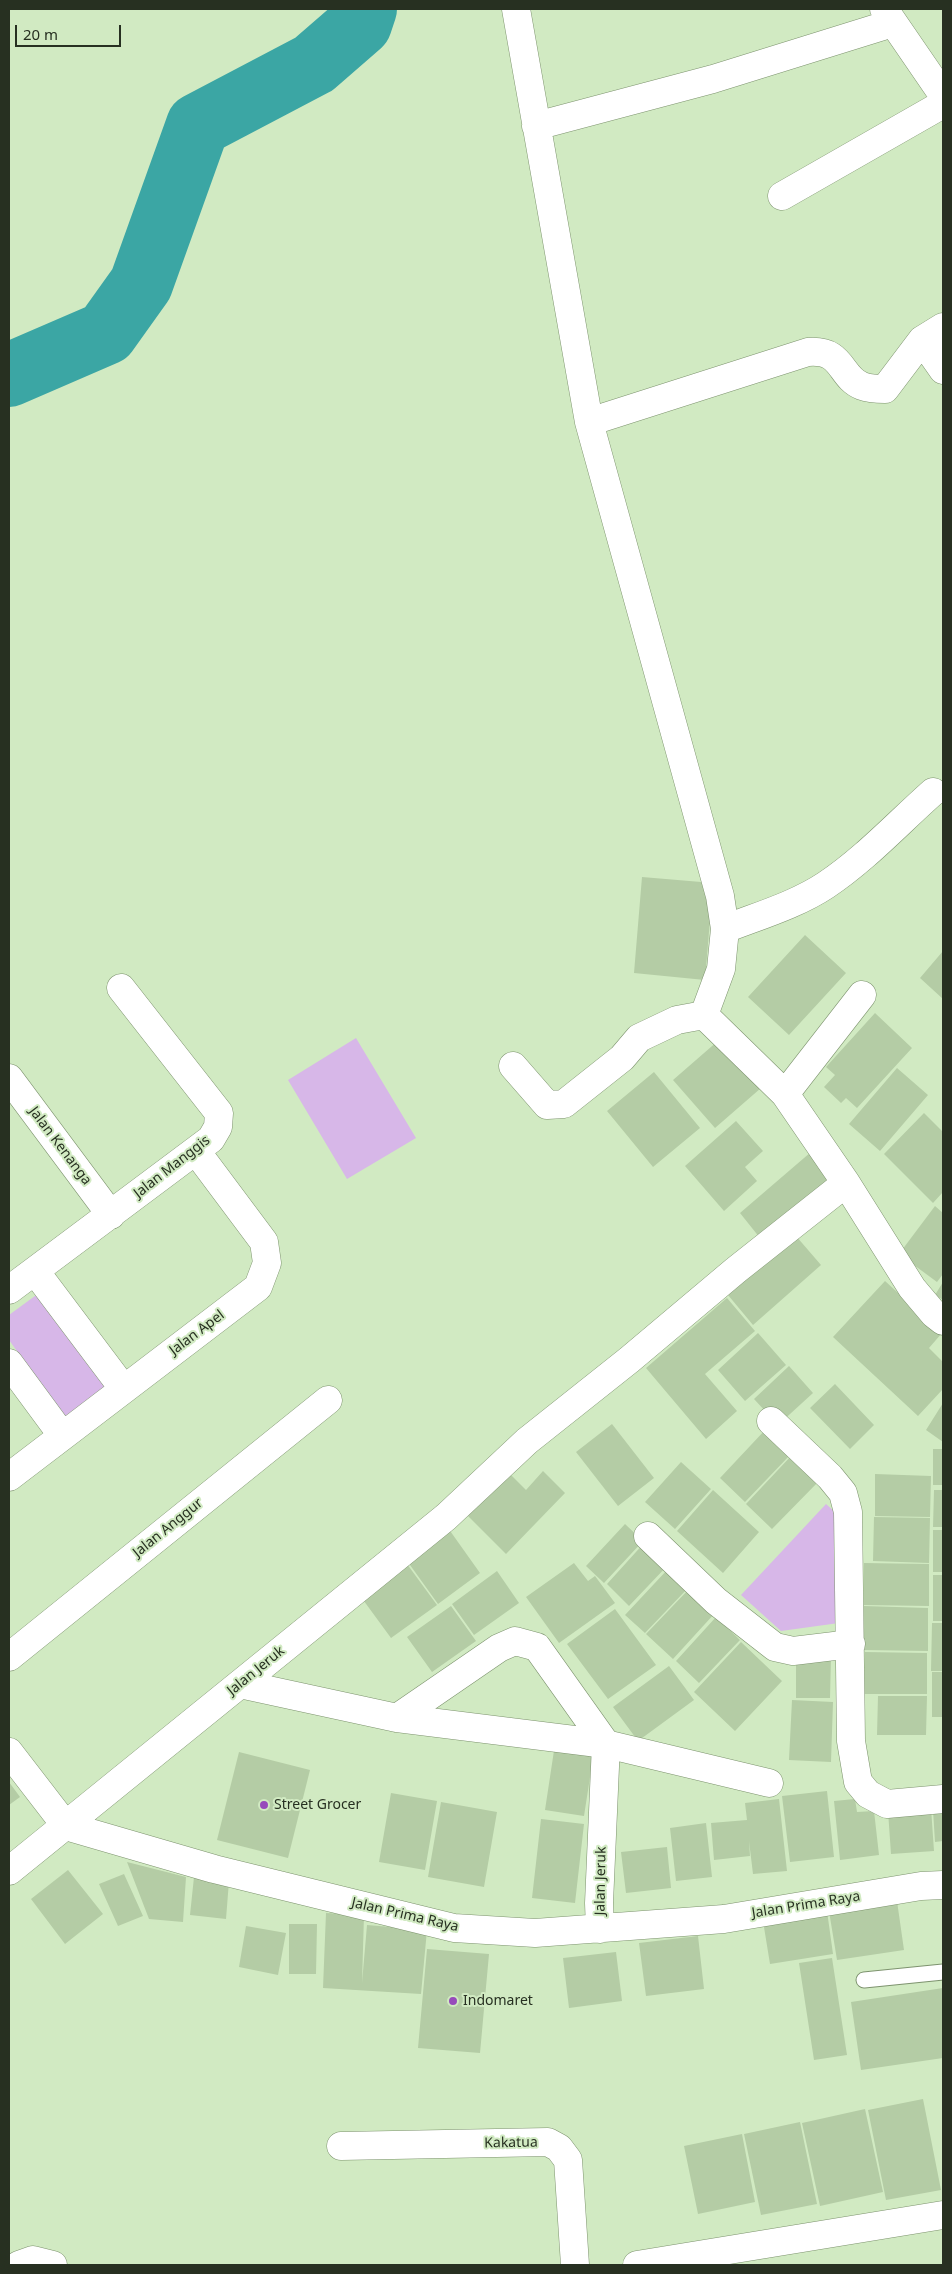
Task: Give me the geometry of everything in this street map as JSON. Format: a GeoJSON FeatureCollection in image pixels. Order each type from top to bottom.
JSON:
{"type":"FeatureCollection","features":[{"type":"Feature","properties":{"kind":"street"},"geometry":{"type":"LineString","coordinates":[[516,9],[589,422],[720,896],[725,929],[721,969],[704,1015]]}},
{"type":"Feature","properties":{"kind":"street"},"geometry":{"type":"LineString","coordinates":[[536,126],[714,79],[889,16],[943,95]]}},
{"type":"Feature","properties":{"kind":"street"},"geometry":{"type":"LineString","coordinates":[[782,196],[943,104]]}},
{"type":"Feature","properties":{"kind":"street"},"geometry":{"type":"LineString","coordinates":[[589,422],[808,352],[820,351],[830,355],[860,386],[871,389],[886,389],[933,333]]}},
{"type":"Feature","properties":{"kind":"street"},"geometry":{"type":"LineString","coordinates":[[933,333],[943,370]]}},
{"type":"Feature","properties":{"kind":"street"},"geometry":{"type":"LineString","coordinates":[[725,929],[804,897],[825,886],[845,871],[933,792]]}},
{"type":"Feature","properties":{"kind":"street","name":"Jalan Manggis"},"geometry":{"type":"LineString","coordinates":[[9,1290],[196,1151],[211,1139],[218,1127],[219,1113],[121,988]]}},
{"type":"Feature","properties":{"kind":"street"},"geometry":{"type":"LineString","coordinates":[[785,1094],[862,995]]}},
{"type":"Feature","properties":{"kind":"street"},"geometry":{"type":"LineString","coordinates":[[513,1066],[547,1105],[564,1104],[622,1058],[639,1038],[677,1020],[704,1015]]}},
{"type":"Feature","properties":{"kind":"street"},"geometry":{"type":"LineString","coordinates":[[704,1015],[785,1094],[846,1184],[912,1288],[934,1314],[943,1321]]}},
{"type":"Feature","properties":{"kind":"street","name":"Jalan Kenanga"},"geometry":{"type":"LineString","coordinates":[[9,1078],[111,1215]]}},
{"type":"Feature","properties":{"kind":"street","name":"Jalan Apel"},"geometry":{"type":"LineString","coordinates":[[9,1477],[123,1388],[258,1287],[268,1263],[264,1242],[196,1151]]}},
{"type":"Feature","properties":{"kind":"street","name":"Jalan Jeruk"},"geometry":{"type":"LineString","coordinates":[[66,1826],[446,1517],[527,1440],[629,1360],[736,1270],[846,1184]]}},
{"type":"Feature","properties":{"kind":"street"},"geometry":{"type":"LineString","coordinates":[[35,1271],[123,1388]]}},
{"type":"Feature","properties":{"kind":"street"},"geometry":{"type":"LineString","coordinates":[[9,1363],[62,1435]]}},
{"type":"Feature","properties":{"kind":"street","name":"Jalan Anggur"},"geometry":{"type":"LineString","coordinates":[[9,1656],[328,1400]]}},
{"type":"Feature","properties":{"kind":"street"},"geometry":{"type":"LineString","coordinates":[[770,1421],[830,1477],[843,1493],[848,1512],[851,1742],[858,1782],[868,1794],[887,1804],[943,1799]]}},
{"type":"Feature","properties":{"kind":"street"},"geometry":{"type":"LineString","coordinates":[[648,1536],[716,1601],[775,1647],[793,1651],[851,1644]]}},
{"type":"Feature","properties":{"kind":"street"},"geometry":{"type":"LineString","coordinates":[[397,1718],[499,1648],[515,1641],[526,1642],[538,1647],[606,1744]]}},
{"type":"Feature","properties":{"kind":"street"},"geometry":{"type":"LineString","coordinates":[[240,1684],[397,1718],[606,1744],[769,1784]]}},
{"type":"Feature","properties":{"kind":"street","name":"Jalan Jeruk"},"geometry":{"type":"LineString","coordinates":[[600,1929],[598,1903],[606,1744]]}},
{"type":"Feature","properties":{"kind":"street"},"geometry":{"type":"LineString","coordinates":[[9,1752],[66,1826],[9,1871]]}},
{"type":"Feature","properties":{"kind":"street","name":"Jalan Prima Raya"},"geometry":{"type":"LineString","coordinates":[[66,1826],[214,1869],[454,1928],[535,1932],[724,1919],[921,1886],[943,1885]]}},
{"type":"Feature","properties":{"kind":"street","name":"Kakatua"},"geometry":{"type":"LineString","coordinates":[[341,2146],[548,2142],[559,2148],[568,2160],[574,2265]]}},
{"type":"Feature","properties":{"kind":"street"},"geometry":{"type":"LineString","coordinates":[[645,2264],[943,2215]]}},
{"type":"Feature","properties":{"kind":"street"},"geometry":{"type":"LineString","coordinates":[[18,2265],[33,2260],[53,2265]]}},
{"type":"Feature","properties":{"kind":"lane"},"geometry":{"type":"LineString","coordinates":[[864,1980],[943,1972]]}},
{"type":"Feature","properties":{"kind":"shaded area"},"geometry":{"type":"Polygon","coordinates":[[[356,1038],[416,1138],[347,1179],[288,1080],[356,1038]]]}},
{"type":"Feature","properties":{"kind":"shaded area"},"geometry":{"type":"Polygon","coordinates":[[[39,1293],[108,1388],[66,1419],[9,1340],[9,1315],[39,1293]]]}},
{"type":"Feature","properties":{"kind":"shaded area"},"geometry":{"type":"Polygon","coordinates":[[[826,1504],[844,1520],[839,1623],[781,1631],[741,1595],[826,1504]]]}},
{"type":"Feature","properties":{"kind":"building"},"geometry":{"type":"Polygon","coordinates":[[[642,877],[713,883],[705,980],[634,973],[642,877]]]}},
{"type":"Feature","properties":{"kind":"building"},"geometry":{"type":"Polygon","coordinates":[[[805,935],[846,973],[789,1035],[748,997],[805,935]]]}},
{"type":"Feature","properties":{"kind":"building"},"geometry":{"type":"Polygon","coordinates":[[[943,951],[943,999],[920,978],[943,951]]]}},
{"type":"Feature","properties":{"kind":"building"},"geometry":{"type":"Polygon","coordinates":[[[875,1013],[912,1048],[857,1108],[846,1098],[841,1103],[824,1087],[835,1075],[826,1067],[875,1013]]]}},
{"type":"Feature","properties":{"kind":"building"},"geometry":{"type":"Polygon","coordinates":[[[719,1040],[761,1088],[715,1128],[673,1080],[719,1040]]]}},
{"type":"Feature","properties":{"kind":"building"},"geometry":{"type":"Polygon","coordinates":[[[897,1068],[928,1095],[880,1151],[849,1124],[897,1068]]]}},
{"type":"Feature","properties":{"kind":"building"},"geometry":{"type":"Polygon","coordinates":[[[654,1072],[700,1128],[653,1167],[607,1111],[654,1072]]]}},
{"type":"Feature","properties":{"kind":"building"},"geometry":{"type":"Polygon","coordinates":[[[924,1113],[943,1132],[943,1192],[933,1203],[884,1154],[924,1113]]]}},
{"type":"Feature","properties":{"kind":"building"},"geometry":{"type":"Polygon","coordinates":[[[736,1121],[763,1151],[745,1167],[757,1181],[724,1211],[685,1166],[736,1121]]]}},
{"type":"Feature","properties":{"kind":"building"},"geometry":{"type":"Polygon","coordinates":[[[811,1152],[835,1182],[764,1243],[740,1213],[811,1152]]]}},
{"type":"Feature","properties":{"kind":"building"},"geometry":{"type":"Polygon","coordinates":[[[935,1206],[943,1213],[943,1274],[937,1282],[899,1254],[935,1206]]]}},
{"type":"Feature","properties":{"kind":"building"},"geometry":{"type":"Polygon","coordinates":[[[796,1236],[821,1265],[753,1325],[728,1295],[796,1236]]]}},
{"type":"Feature","properties":{"kind":"building"},"geometry":{"type":"Polygon","coordinates":[[[885,1281],[942,1333],[929,1348],[943,1362],[943,1389],[918,1416],[833,1337],[885,1281]]]}},
{"type":"Feature","properties":{"kind":"building"},"geometry":{"type":"Polygon","coordinates":[[[943,1282],[943,1300],[935,1295],[943,1282]]]}},
{"type":"Feature","properties":{"kind":"building"},"geometry":{"type":"Polygon","coordinates":[[[727,1298],[755,1331],[705,1374],[737,1411],[706,1439],[646,1368],[727,1298]]]}},
{"type":"Feature","properties":{"kind":"building"},"geometry":{"type":"Polygon","coordinates":[[[758,1333],[786,1365],[745,1401],[718,1370],[758,1333]]]}},
{"type":"Feature","properties":{"kind":"building"},"geometry":{"type":"Polygon","coordinates":[[[789,1366],[813,1393],[778,1425],[754,1399],[789,1366]]]}},
{"type":"Feature","properties":{"kind":"building"},"geometry":{"type":"Polygon","coordinates":[[[835,1384],[874,1425],[850,1449],[810,1408],[835,1384]]]}},
{"type":"Feature","properties":{"kind":"building"},"geometry":{"type":"Polygon","coordinates":[[[943,1403],[943,1442],[926,1430],[943,1403]]]}},
{"type":"Feature","properties":{"kind":"building"},"geometry":{"type":"Polygon","coordinates":[[[612,1424],[654,1478],[618,1506],[576,1452],[612,1424]]]}},
{"type":"Feature","properties":{"kind":"building"},"geometry":{"type":"Polygon","coordinates":[[[766,1429],[791,1454],[745,1502],[720,1478],[766,1429]]]}},
{"type":"Feature","properties":{"kind":"building"},"geometry":{"type":"Polygon","coordinates":[[[933,1449],[943,1449],[943,1485],[933,1485],[933,1449]]]}},
{"type":"Feature","properties":{"kind":"building"},"geometry":{"type":"Polygon","coordinates":[[[792,1455],[819,1481],[772,1529],[746,1504],[792,1455]]]}},
{"type":"Feature","properties":{"kind":"building"},"geometry":{"type":"Polygon","coordinates":[[[681,1462],[711,1489],[675,1529],[645,1502],[681,1462]]]}},
{"type":"Feature","properties":{"kind":"building"},"geometry":{"type":"Polygon","coordinates":[[[543,1471],[565,1493],[506,1554],[467,1515],[509,1473],[526,1490],[543,1471]]]}},
{"type":"Feature","properties":{"kind":"building"},"geometry":{"type":"Polygon","coordinates":[[[875,1474],[931,1476],[930,1517],[875,1516],[875,1474]]]}},
{"type":"Feature","properties":{"kind":"building"},"geometry":{"type":"Polygon","coordinates":[[[713,1490],[759,1532],[723,1573],[677,1531],[713,1490]]]}},
{"type":"Feature","properties":{"kind":"building"},"geometry":{"type":"Polygon","coordinates":[[[934,1490],[943,1490],[943,1527],[933,1527],[934,1490]]]}},
{"type":"Feature","properties":{"kind":"building"},"geometry":{"type":"Polygon","coordinates":[[[874,1517],[930,1518],[929,1563],[873,1561],[874,1517]]]}},
{"type":"Feature","properties":{"kind":"building"},"geometry":{"type":"Polygon","coordinates":[[[625,1524],[643,1541],[604,1583],[586,1566],[625,1524]]]}},
{"type":"Feature","properties":{"kind":"building"},"geometry":{"type":"Polygon","coordinates":[[[448,1528],[480,1573],[438,1604],[405,1558],[448,1528]]]}},
{"type":"Feature","properties":{"kind":"building"},"geometry":{"type":"Polygon","coordinates":[[[933,1530],[943,1530],[943,1572],[933,1572],[933,1530]]]}},
{"type":"Feature","properties":{"kind":"building"},"geometry":{"type":"Polygon","coordinates":[[[645,1542],[668,1565],[629,1606],[607,1584],[645,1542]]]}},
{"type":"Feature","properties":{"kind":"building"},"geometry":{"type":"Polygon","coordinates":[[[574,1563],[588,1581],[595,1576],[615,1603],[559,1643],[526,1597],[574,1563]]]}},
{"type":"Feature","properties":{"kind":"building"},"geometry":{"type":"Polygon","coordinates":[[[864,1563],[929,1564],[929,1606],[864,1605],[864,1563]]]}},
{"type":"Feature","properties":{"kind":"building"},"geometry":{"type":"Polygon","coordinates":[[[407,1564],[437,1605],[391,1638],[361,1597],[407,1564]]]}},
{"type":"Feature","properties":{"kind":"building"},"geometry":{"type":"Polygon","coordinates":[[[668,1569],[688,1588],[645,1633],[625,1615],[668,1569]]]}},
{"type":"Feature","properties":{"kind":"building"},"geometry":{"type":"Polygon","coordinates":[[[497,1571],[519,1603],[474,1635],[452,1604],[497,1571]]]}},
{"type":"Feature","properties":{"kind":"building"},"geometry":{"type":"Polygon","coordinates":[[[933,1575],[943,1575],[943,1621],[933,1621],[933,1575]]]}},
{"type":"Feature","properties":{"kind":"building"},"geometry":{"type":"Polygon","coordinates":[[[689,1589],[715,1613],[673,1659],[646,1634],[689,1589]]]}},
{"type":"Feature","properties":{"kind":"building"},"geometry":{"type":"Polygon","coordinates":[[[451,1606],[476,1641],[432,1672],[407,1637],[451,1606]]]}},
{"type":"Feature","properties":{"kind":"building"},"geometry":{"type":"Polygon","coordinates":[[[864,1606],[928,1608],[928,1651],[864,1650],[864,1606]]]}},
{"type":"Feature","properties":{"kind":"building"},"geometry":{"type":"Polygon","coordinates":[[[615,1609],[656,1665],[608,1699],[567,1644],[615,1609]]]}},
{"type":"Feature","properties":{"kind":"building"},"geometry":{"type":"Polygon","coordinates":[[[716,1617],[740,1640],[699,1683],[676,1661],[716,1617]]]}},
{"type":"Feature","properties":{"kind":"building"},"geometry":{"type":"Polygon","coordinates":[[[932,1623],[943,1623],[943,1671],[931,1671],[932,1623]]]}},
{"type":"Feature","properties":{"kind":"building"},"geometry":{"type":"Polygon","coordinates":[[[741,1642],[782,1681],[735,1731],[694,1692],[741,1642]]]}},
{"type":"Feature","properties":{"kind":"building"},"geometry":{"type":"Polygon","coordinates":[[[865,1652],[927,1653],[927,1694],[864,1694],[865,1652]]]}},
{"type":"Feature","properties":{"kind":"building"},"geometry":{"type":"Polygon","coordinates":[[[796,1655],[831,1656],[830,1698],[796,1698],[796,1655]]]}},
{"type":"Feature","properties":{"kind":"building"},"geometry":{"type":"Polygon","coordinates":[[[669,1666],[694,1700],[638,1741],[613,1707],[669,1666]]]}},
{"type":"Feature","properties":{"kind":"building"},"geometry":{"type":"Polygon","coordinates":[[[932,1672],[943,1672],[943,1717],[932,1717],[932,1672]]]}},
{"type":"Feature","properties":{"kind":"building"},"geometry":{"type":"Polygon","coordinates":[[[878,1696],[927,1696],[926,1735],[877,1735],[878,1696]]]}},
{"type":"Feature","properties":{"kind":"building"},"geometry":{"type":"Polygon","coordinates":[[[792,1700],[833,1702],[831,1762],[789,1760],[792,1700]]]}},
{"type":"Feature","properties":{"kind":"building"},"geometry":{"type":"Polygon","coordinates":[[[555,1744],[594,1751],[584,1816],[545,1810],[555,1744]]]}},
{"type":"Feature","properties":{"kind":"building","name":"Street Grocer"},"geometry":{"type":"Polygon","coordinates":[[[239,1752],[310,1770],[288,1858],[217,1840],[239,1752]]]}},
{"type":"Feature","properties":{"kind":"building"},"geometry":{"type":"Polygon","coordinates":[[[9,1782],[20,1797],[9,1805],[9,1782]]]}},
{"type":"Feature","properties":{"kind":"building"},"geometry":{"type":"Polygon","coordinates":[[[827,1791],[834,1857],[790,1862],[782,1796],[827,1791]]]}},
{"type":"Feature","properties":{"kind":"building"},"geometry":{"type":"Polygon","coordinates":[[[391,1793],[437,1801],[425,1870],[379,1862],[391,1793]]]}},
{"type":"Feature","properties":{"kind":"building"},"geometry":{"type":"Polygon","coordinates":[[[779,1799],[787,1871],[753,1874],[749,1841],[750,1856],[714,1860],[711,1823],[747,1820],[745,1803],[779,1799]]]}},
{"type":"Feature","properties":{"kind":"building"},"geometry":{"type":"Polygon","coordinates":[[[855,1799],[857,1812],[874,1811],[879,1855],[840,1860],[834,1801],[855,1799]]]}},
{"type":"Feature","properties":{"kind":"building"},"geometry":{"type":"Polygon","coordinates":[[[441,1802],[497,1812],[484,1887],[428,1877],[441,1802]]]}},
{"type":"Feature","properties":{"kind":"building"},"geometry":{"type":"Polygon","coordinates":[[[931,1808],[934,1851],[891,1854],[888,1811],[931,1808]]]}},
{"type":"Feature","properties":{"kind":"building"},"geometry":{"type":"Polygon","coordinates":[[[943,1809],[943,1841],[935,1842],[933,1810],[943,1809]]]}},
{"type":"Feature","properties":{"kind":"building"},"geometry":{"type":"Polygon","coordinates":[[[541,1819],[584,1824],[575,1903],[532,1898],[541,1819]]]}},
{"type":"Feature","properties":{"kind":"building"},"geometry":{"type":"Polygon","coordinates":[[[706,1823],[712,1877],[676,1881],[670,1828],[706,1823]]]}},
{"type":"Feature","properties":{"kind":"building"},"geometry":{"type":"Polygon","coordinates":[[[667,1847],[671,1888],[626,1893],[621,1852],[667,1847]]]}},
{"type":"Feature","properties":{"kind":"building"},"geometry":{"type":"Polygon","coordinates":[[[127,1862],[186,1877],[183,1922],[149,1919],[127,1862]]]}},
{"type":"Feature","properties":{"kind":"building"},"geometry":{"type":"Polygon","coordinates":[[[68,1870],[103,1914],[65,1944],[31,1899],[68,1870]]]}},
{"type":"Feature","properties":{"kind":"building"},"geometry":{"type":"Polygon","coordinates":[[[124,1874],[143,1916],[118,1926],[99,1884],[124,1874]]]}},
{"type":"Feature","properties":{"kind":"building"},"geometry":{"type":"Polygon","coordinates":[[[194,1877],[229,1881],[226,1919],[190,1915],[194,1877]]]}},
{"type":"Feature","properties":{"kind":"building"},"geometry":{"type":"Polygon","coordinates":[[[897,1901],[904,1950],[837,1960],[829,1911],[897,1901]]]}},
{"type":"Feature","properties":{"kind":"building"},"geometry":{"type":"Polygon","coordinates":[[[827,1911],[833,1954],[770,1964],[763,1921],[827,1911]]]}},
{"type":"Feature","properties":{"kind":"building"},"geometry":{"type":"Polygon","coordinates":[[[326,1913],[364,1915],[362,1983],[367,1925],[427,1930],[421,1994],[323,1988],[326,1913]]]}},
{"type":"Feature","properties":{"kind":"building"},"geometry":{"type":"Polygon","coordinates":[[[289,1924],[317,1924],[316,1974],[289,1974],[289,1924]]]}},
{"type":"Feature","properties":{"kind":"building"},"geometry":{"type":"Polygon","coordinates":[[[246,1926],[286,1933],[278,1975],[239,1967],[246,1926]]]}},
{"type":"Feature","properties":{"kind":"building"},"geometry":{"type":"Polygon","coordinates":[[[698,1936],[704,1989],[646,1996],[639,1943],[698,1936]]]}},
{"type":"Feature","properties":{"kind":"building","name":"Indomaret"},"geometry":{"type":"Polygon","coordinates":[[[427,1949],[489,1954],[480,2053],[418,2048],[427,1949]]]}},
{"type":"Feature","properties":{"kind":"building"},"geometry":{"type":"Polygon","coordinates":[[[616,1952],[622,2001],[569,2008],[563,1958],[616,1952]]]}},
{"type":"Feature","properties":{"kind":"building"},"geometry":{"type":"Polygon","coordinates":[[[832,1958],[847,2055],[814,2060],[799,1963],[832,1958]]]}},
{"type":"Feature","properties":{"kind":"building"},"geometry":{"type":"Polygon","coordinates":[[[943,1988],[943,2058],[861,2070],[851,2002],[943,1988]]]}},
{"type":"Feature","properties":{"kind":"building"},"geometry":{"type":"Polygon","coordinates":[[[923,2099],[941,2190],[886,2200],[868,2110],[923,2099]]]}},
{"type":"Feature","properties":{"kind":"building"},"geometry":{"type":"Polygon","coordinates":[[[865,2109],[883,2192],[820,2206],[802,2123],[865,2109]]]}},
{"type":"Feature","properties":{"kind":"building"},"geometry":{"type":"Polygon","coordinates":[[[800,2122],[817,2204],[761,2215],[744,2134],[800,2122]]]}},
{"type":"Feature","properties":{"kind":"building"},"geometry":{"type":"Polygon","coordinates":[[[742,2134],[755,2202],[698,2214],[684,2146],[742,2134]]]}},
{"type":"Feature","properties":{"kind":"waterway"},"geometry":{"type":"LineString","coordinates":[[9,375],[106,333],[141,284],[198,125],[314,64],[360,24],[365,9]]}},
{"type":"Feature","properties":{"kind":"place","name":"Street Grocer"},"geometry":{"type":"Point","coordinates":[264,1805]}},
{"type":"Feature","properties":{"kind":"place","name":"Indomaret"},"geometry":{"type":"Point","coordinates":[453,2001]}}]}
